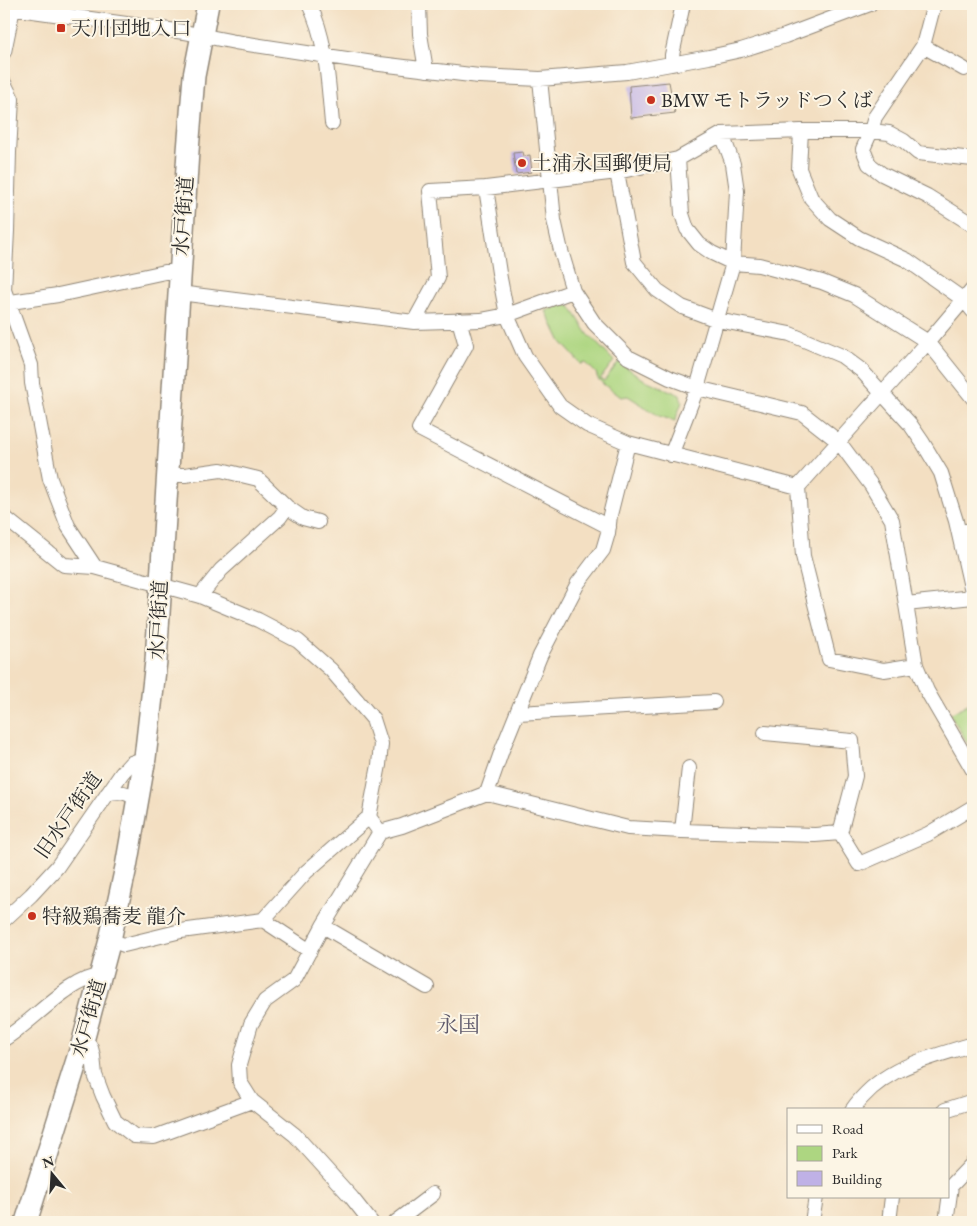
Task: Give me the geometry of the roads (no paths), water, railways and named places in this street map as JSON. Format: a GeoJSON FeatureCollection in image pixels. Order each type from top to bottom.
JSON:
{"type":"FeatureCollection","features":[{"type":"Feature","properties":{"kind":"highway","name":"水戸街道"},"geometry":{"type":"LineString","coordinates":[[26,1222],[82,1041],[110,940],[124,877],[144,758],[156,661],[179,283],[193,95],[208,4]]}},
{"type":"Feature","properties":{"kind":"street"},"geometry":{"type":"LineString","coordinates":[[309,4],[317,21],[325,55],[332,123]]}},
{"type":"Feature","properties":{"kind":"street"},"geometry":{"type":"LineString","coordinates":[[419,4],[420,34],[426,70]]}},
{"type":"Feature","properties":{"kind":"street"},"geometry":{"type":"LineString","coordinates":[[672,64],[672,55],[683,4]]}},
{"type":"Feature","properties":{"kind":"street"},"geometry":{"type":"LineString","coordinates":[[4,52],[8,8],[426,70],[479,76],[540,79],[627,72],[741,50],[785,36],[870,4]]}},
{"type":"Feature","properties":{"kind":"street"},"geometry":{"type":"LineString","coordinates":[[934,4],[923,46],[875,117],[863,149],[869,164],[882,174],[928,196],[973,225]]}},
{"type":"Feature","properties":{"kind":"street"},"geometry":{"type":"LineString","coordinates":[[923,46],[964,69]]}},
{"type":"Feature","properties":{"kind":"street"},"geometry":{"type":"LineString","coordinates":[[540,79],[550,181],[558,235],[573,291],[594,323],[628,357],[670,378],[697,388],[802,413],[839,442],[871,485],[892,520],[916,665],[927,691],[973,770]]}},
{"type":"Feature","properties":{"kind":"street"},"geometry":{"type":"LineString","coordinates":[[4,83],[12,99],[4,290],[6,302],[31,365],[32,383],[50,480],[68,526],[95,567]]}},
{"type":"Feature","properties":{"kind":"street"},"geometry":{"type":"LineString","coordinates":[[414,322],[438,278],[430,191],[486,188],[616,172],[678,159],[722,134],[871,130],[889,133],[904,141],[918,153],[973,159]]}},
{"type":"Feature","properties":{"kind":"street"},"geometry":{"type":"LineString","coordinates":[[801,131],[800,169],[811,198],[830,219],[859,238],[907,260],[964,300],[973,311]]}},
{"type":"Feature","properties":{"kind":"street"},"geometry":{"type":"LineString","coordinates":[[671,455],[697,388],[733,263],[737,191],[733,164],[722,134]]}},
{"type":"Feature","properties":{"kind":"street"},"geometry":{"type":"LineString","coordinates":[[678,159],[682,214],[687,229],[699,244],[712,253],[733,263],[760,265],[830,285],[854,295],[928,342],[973,398]]}},
{"type":"Feature","properties":{"kind":"street"},"geometry":{"type":"LineString","coordinates":[[616,172],[634,262],[657,290],[682,307],[717,320],[790,334],[842,356],[861,370],[924,442],[941,473],[959,532],[973,596],[906,604]]}},
{"type":"Feature","properties":{"kind":"street"},"geometry":{"type":"LineString","coordinates":[[486,188],[507,315],[525,356],[560,406],[586,425],[628,443],[798,487]]}},
{"type":"Feature","properties":{"kind":"street"},"geometry":{"type":"LineString","coordinates":[[6,302],[58,295],[166,272],[179,283],[414,322],[481,320],[507,315],[573,291]]}},
{"type":"Feature","properties":{"kind":"street"},"geometry":{"type":"LineString","coordinates":[[916,665],[884,670],[829,659],[803,556],[798,487],[973,289]]}},
{"type":"Feature","properties":{"kind":"street"},"geometry":{"type":"LineString","coordinates":[[459,320],[466,345],[419,429],[609,527]]}},
{"type":"Feature","properties":{"kind":"street"},"geometry":{"type":"LineString","coordinates":[[487,793],[540,656],[578,583],[603,550],[628,443]]}},
{"type":"Feature","properties":{"kind":"street"},"geometry":{"type":"LineString","coordinates":[[167,475],[222,470],[258,479],[287,507],[303,518],[318,522]]}},
{"type":"Feature","properties":{"kind":"street"},"geometry":{"type":"LineString","coordinates":[[200,596],[221,570],[280,517],[287,507]]}},
{"type":"Feature","properties":{"kind":"street"},"geometry":{"type":"LineString","coordinates":[[4,517],[64,565],[95,567],[200,596],[258,620],[298,641],[331,670],[373,719],[381,744],[370,818],[306,872],[263,920],[181,931],[124,945],[110,940]]}},
{"type":"Feature","properties":{"kind":"street"},"geometry":{"type":"LineString","coordinates":[[959,532],[973,530]]}},
{"type":"Feature","properties":{"kind":"street"},"geometry":{"type":"LineString","coordinates":[[518,713],[714,702]]}},
{"type":"Feature","properties":{"kind":"street"},"geometry":{"type":"LineString","coordinates":[[765,733],[852,741],[855,776],[840,833],[859,864],[928,834],[973,807]]}},
{"type":"Feature","properties":{"kind":"street","name":"旧水戸街道"},"geometry":{"type":"LineString","coordinates":[[4,920],[32,895],[57,867],[107,794],[131,763],[144,758]]}},
{"type":"Feature","properties":{"kind":"street"},"geometry":{"type":"LineString","coordinates":[[682,832],[689,768]]}},
{"type":"Feature","properties":{"kind":"street"},"geometry":{"type":"LineString","coordinates":[[107,794],[124,793],[133,796],[137,801]]}},
{"type":"Feature","properties":{"kind":"street"},"geometry":{"type":"LineString","coordinates":[[371,1222],[295,1135],[252,1101],[240,1082],[239,1065],[252,1024],[265,1001],[294,980],[323,926],[380,832],[402,826],[487,793],[628,828],[682,832],[814,835],[840,833]]}},
{"type":"Feature","properties":{"kind":"street"},"geometry":{"type":"LineString","coordinates":[[370,818],[380,832]]}},
{"type":"Feature","properties":{"kind":"street"},"geometry":{"type":"LineString","coordinates":[[263,920],[310,951]]}},
{"type":"Feature","properties":{"kind":"street"},"geometry":{"type":"LineString","coordinates":[[323,926],[427,987]]}},
{"type":"Feature","properties":{"kind":"street"},"geometry":{"type":"LineString","coordinates":[[4,1039],[15,1033],[74,986],[100,976]]}},
{"type":"Feature","properties":{"kind":"street"},"geometry":{"type":"LineString","coordinates":[[82,1041],[88,1044],[90,1048],[102,1096],[115,1121],[134,1136],[154,1137],[252,1101]]}},
{"type":"Feature","properties":{"kind":"street"},"geometry":{"type":"LineString","coordinates":[[854,1108],[875,1083],[894,1071],[973,1044]]}},
{"type":"Feature","properties":{"kind":"street"},"geometry":{"type":"LineString","coordinates":[[950,1108],[973,1101]]}},
{"type":"Feature","properties":{"kind":"street"},"geometry":{"type":"LineString","coordinates":[[950,1189],[973,1163]]}},
{"type":"Feature","properties":{"kind":"street"},"geometry":{"type":"LineString","coordinates":[[396,1222],[433,1194]]}},
{"type":"Feature","properties":{"kind":"street"},"geometry":{"type":"LineString","coordinates":[[812,1222],[816,1198]]}},
{"type":"Feature","properties":{"kind":"street"},"geometry":{"type":"LineString","coordinates":[[889,1222],[892,1198]]}},
{"type":"Feature","properties":{"kind":"street"},"geometry":{"type":"LineString","coordinates":[[946,1222],[948,1198]]}},
{"type":"Feature","properties":{"kind":"place","name":"天川団地入口"},"geometry":{"type":"Point","coordinates":[61,28]}},
{"type":"Feature","properties":{"kind":"place","name":"BMW モトラッドつくば"},"geometry":{"type":"Point","coordinates":[651,100]}},
{"type":"Feature","properties":{"kind":"place","name":"土浦永国郵便局"},"geometry":{"type":"Point","coordinates":[522,163]}},
{"type":"Feature","properties":{"kind":"place","name":"特級鶏蕎麦 龍介"},"geometry":{"type":"Point","coordinates":[32,916]}},
{"type":"Feature","properties":{"kind":"district","name":"永国"},"geometry":{"type":"Point","coordinates":[458,1024]}}]}
